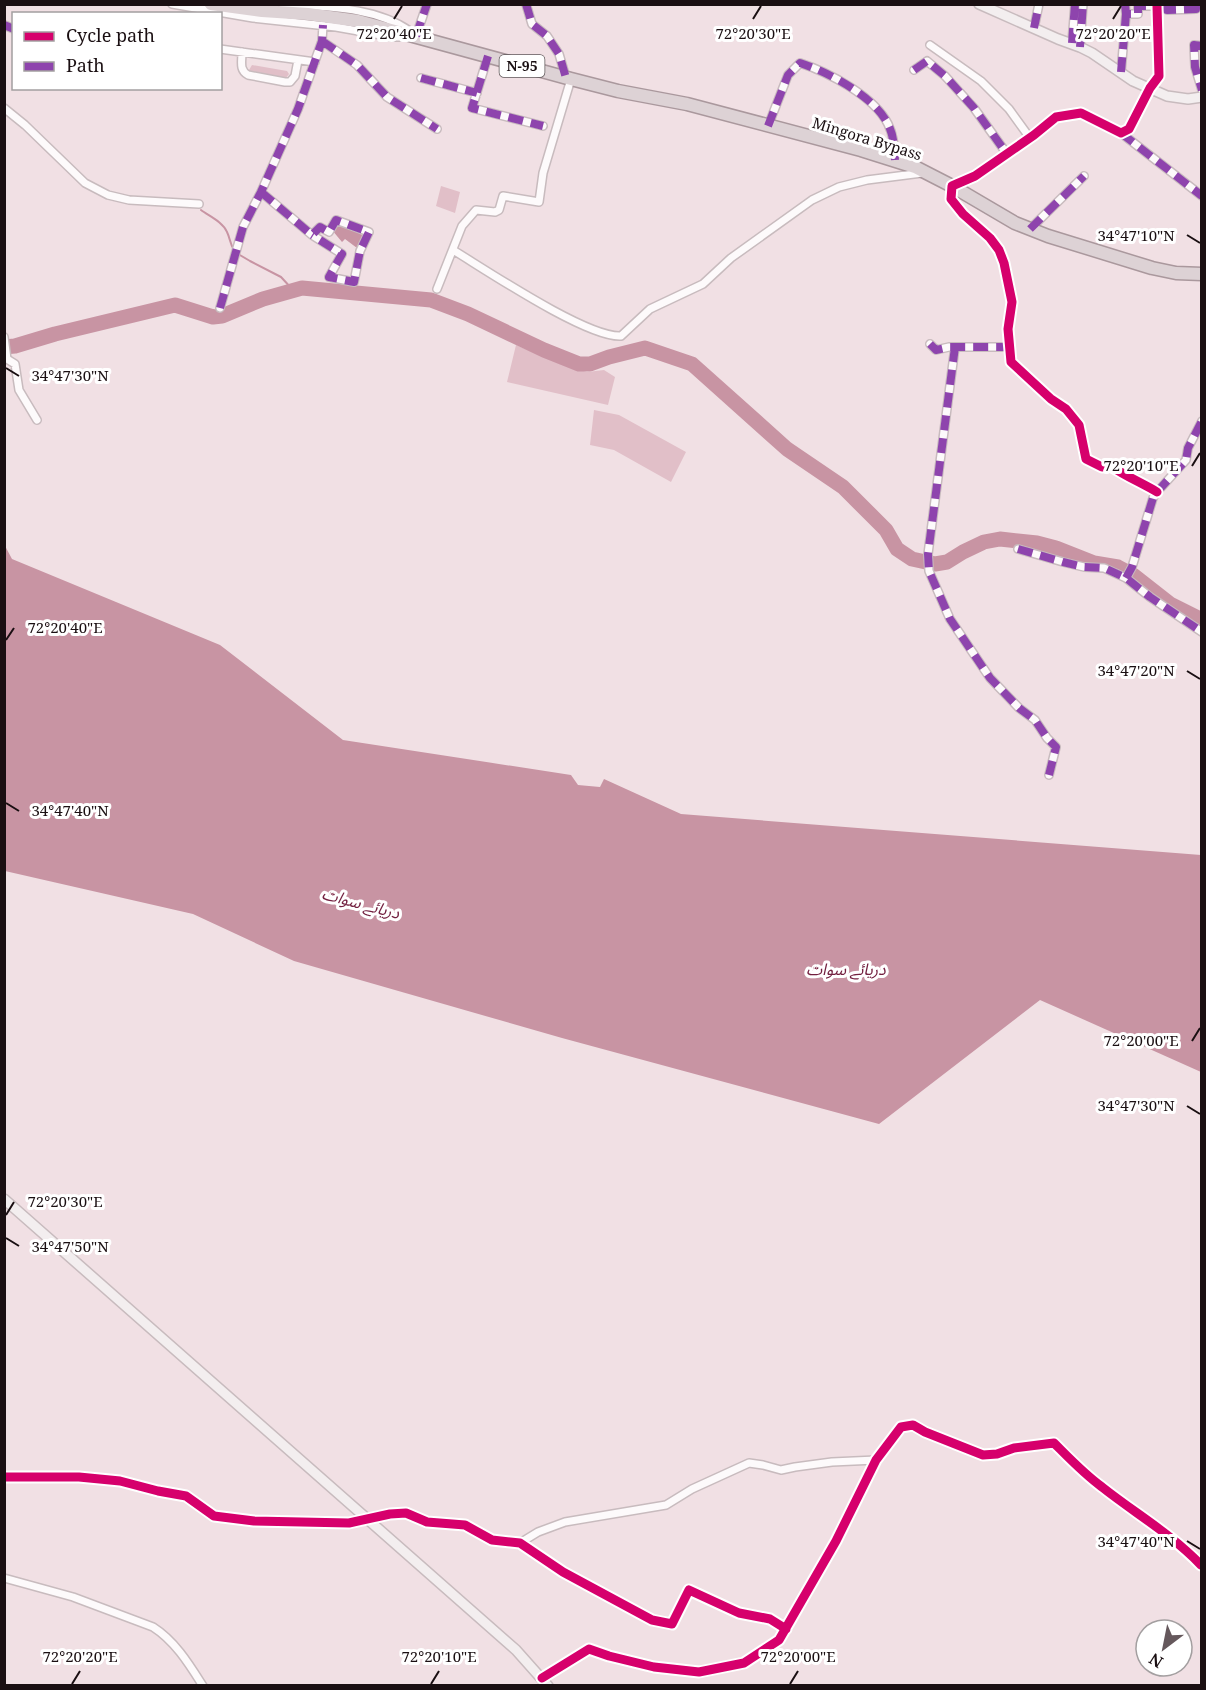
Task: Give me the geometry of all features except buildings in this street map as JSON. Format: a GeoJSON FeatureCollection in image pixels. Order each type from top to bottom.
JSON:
{"type":"FeatureCollection","features":[{"type":"Feature","properties":{"kind":"highway","name":"Mingora Bypass"},"geometry":{"type":"LineString","coordinates":[[211,4],[358,21],[618,91],[687,104],[861,150],[926,172],[1015,223],[1048,236],[1152,268],[1176,273],[1202,274]]}},
{"type":"Feature","properties":{"kind":"main road"},"geometry":{"type":"LineString","coordinates":[[979,4],[1076,45],[1133,81],[1167,96],[1188,99],[1202,97]]}},
{"type":"Feature","properties":{"kind":"main road"},"geometry":{"type":"LineString","coordinates":[[4,1199],[516,1650],[545,1682]]}},
{"type":"Feature","properties":{"kind":"street"},"geometry":{"type":"LineString","coordinates":[[172,4],[218,12]]}},
{"type":"Feature","properties":{"kind":"street"},"geometry":{"type":"LineString","coordinates":[[282,4],[342,8],[398,23],[416,36]]}},
{"type":"Feature","properties":{"kind":"street"},"geometry":{"type":"LineString","coordinates":[[416,36],[427,4]]}},
{"type":"Feature","properties":{"kind":"street"},"geometry":{"type":"LineString","coordinates":[[437,289],[462,226],[476,210],[495,212],[499,210],[503,196],[539,202],[543,174],[568,78],[559,54],[547,36],[532,24],[526,4]]}},
{"type":"Feature","properties":{"kind":"street"},"geometry":{"type":"LineString","coordinates":[[1034,28],[1040,4]]}},
{"type":"Feature","properties":{"kind":"street"},"geometry":{"type":"LineString","coordinates":[[1074,4],[1076,45]]}},
{"type":"Feature","properties":{"kind":"street"},"geometry":{"type":"LineString","coordinates":[[1076,45],[1083,4]]}},
{"type":"Feature","properties":{"kind":"street"},"geometry":{"type":"LineString","coordinates":[[1121,72],[1125,4]]}},
{"type":"Feature","properties":{"kind":"street"},"geometry":{"type":"LineString","coordinates":[[1126,14],[1138,14],[1138,6],[1167,5],[1167,10],[1196,9],[1196,4]]}},
{"type":"Feature","properties":{"kind":"street"},"geometry":{"type":"LineString","coordinates":[[1121,133],[1129,129],[1150,88],[1159,76],[1157,6]]}},
{"type":"Feature","properties":{"kind":"street"},"geometry":{"type":"LineString","coordinates":[[222,13],[323,25],[392,37],[416,36]]}},
{"type":"Feature","properties":{"kind":"street"},"geometry":{"type":"LineString","coordinates":[[220,308],[243,227],[298,109],[322,41],[323,25]]}},
{"type":"Feature","properties":{"kind":"street"},"geometry":{"type":"LineString","coordinates":[[322,41],[357,65],[387,97],[437,129]]}},
{"type":"Feature","properties":{"kind":"street"},"geometry":{"type":"LineString","coordinates":[[930,45],[981,81],[1009,109],[1030,138]]}},
{"type":"Feature","properties":{"kind":"street"},"geometry":{"type":"LineString","coordinates":[[1202,46],[1194,45],[1195,67],[1202,90]]}},
{"type":"Feature","properties":{"kind":"street"},"geometry":{"type":"LineString","coordinates":[[222,49],[315,62]]}},
{"type":"Feature","properties":{"kind":"street"},"geometry":{"type":"LineString","coordinates":[[242,52],[241,69],[244,73],[285,82],[290,82],[295,76],[298,60]]}},
{"type":"Feature","properties":{"kind":"street"},"geometry":{"type":"LineString","coordinates":[[488,56],[472,108],[543,126]]}},
{"type":"Feature","properties":{"kind":"street"},"geometry":{"type":"LineString","coordinates":[[914,70],[927,61],[945,76],[974,108],[1007,154]]}},
{"type":"Feature","properties":{"kind":"street"},"geometry":{"type":"LineString","coordinates":[[768,126],[788,75],[800,63],[817,68],[856,90],[871,104],[887,122],[894,140],[895,160]]}},
{"type":"Feature","properties":{"kind":"street"},"geometry":{"type":"LineString","coordinates":[[421,78],[477,93]]}},
{"type":"Feature","properties":{"kind":"street"},"geometry":{"type":"LineString","coordinates":[[4,108],[85,183],[108,195],[129,200],[199,204]]}},
{"type":"Feature","properties":{"kind":"street"},"geometry":{"type":"LineString","coordinates":[[1156,492],[1120,473],[1112,466],[1102,466],[1086,459],[1079,425],[1066,409],[1051,399],[1011,362],[1008,329],[1012,302],[1004,263],[999,250],[990,238],[963,214],[951,199],[952,186],[975,176],[1056,117],[1081,113],[1121,133],[1202,196]]}},
{"type":"Feature","properties":{"kind":"street"},"geometry":{"type":"LineString","coordinates":[[453,250],[561,314],[594,330],[621,336],[650,309],[703,284],[731,258],[813,200],[839,187],[867,180],[926,172]]}},
{"type":"Feature","properties":{"kind":"street"},"geometry":{"type":"LineString","coordinates":[[1030,229],[1084,176]]}},
{"type":"Feature","properties":{"kind":"street"},"geometry":{"type":"LineString","coordinates":[[261,192],[312,235],[342,254],[329,277],[354,282],[360,251],[369,232],[336,220],[329,232],[320,227],[312,235]]}},
{"type":"Feature","properties":{"kind":"street"},"geometry":{"type":"LineString","coordinates":[[5,339],[8,359],[15,364],[19,390],[37,420]]}},
{"type":"Feature","properties":{"kind":"street"},"geometry":{"type":"LineString","coordinates":[[930,344],[936,350],[955,347],[1011,348]]}},
{"type":"Feature","properties":{"kind":"street"},"geometry":{"type":"LineString","coordinates":[[955,347],[928,554],[929,571],[950,619],[990,678],[1019,708],[1035,720],[1056,747],[1049,775]]}},
{"type":"Feature","properties":{"kind":"street"},"geometry":{"type":"LineString","coordinates":[[1126,578],[1132,567],[1153,498],[1186,460],[1188,448],[1201,425]]}},
{"type":"Feature","properties":{"kind":"street"},"geometry":{"type":"LineString","coordinates":[[1018,549],[1084,567],[1104,568],[1126,578],[1202,632]]}},
{"type":"Feature","properties":{"kind":"street"},"geometry":{"type":"LineString","coordinates":[[545,1682],[589,1649],[654,1667],[699,1672],[744,1664],[779,1640],[836,1541],[876,1460],[901,1427],[913,1425],[983,1455],[1054,1443],[1102,1488],[1163,1530],[1201,1565]]}},
{"type":"Feature","properties":{"kind":"street"},"geometry":{"type":"LineString","coordinates":[[519,1543],[538,1532],[565,1522],[666,1505],[692,1489],[749,1463],[781,1470],[832,1462],[876,1460]]}},
{"type":"Feature","properties":{"kind":"street"},"geometry":{"type":"LineString","coordinates":[[4,1477],[79,1477],[120,1481],[186,1496],[214,1516],[254,1521],[350,1523],[390,1514],[406,1513],[427,1521],[465,1525],[492,1540],[519,1543],[563,1572],[652,1620],[672,1624],[689,1590],[739,1613],[770,1619],[786,1629]]}},
{"type":"Feature","properties":{"kind":"street"},"geometry":{"type":"LineString","coordinates":[[4,1578],[73,1597],[153,1627],[165,1635],[189,1663],[202,1686]]}},
{"type":"Feature","properties":{"kind":"shaded area"},"geometry":{"type":"Polygon","coordinates":[[[252,65],[287,71],[289,74],[286,78],[251,72],[249,70],[252,65]]]}},
{"type":"Feature","properties":{"kind":"shaded area"},"geometry":{"type":"Polygon","coordinates":[[[441,186],[460,192],[455,213],[436,206],[441,186]]]}},
{"type":"Feature","properties":{"kind":"shaded area"},"geometry":{"type":"Polygon","coordinates":[[[516,345],[558,363],[587,372],[604,370],[615,377],[608,405],[507,382],[516,345]]]}},
{"type":"Feature","properties":{"kind":"shaded area"},"geometry":{"type":"Polygon","coordinates":[[[594,410],[619,415],[686,452],[671,482],[614,450],[590,445],[594,410]]]}},
{"type":"Feature","properties":{"kind":"water"},"geometry":{"type":"Polygon","coordinates":[[[338,222],[364,236],[357,248],[345,239],[342,242],[332,230],[338,222]]]}},
{"type":"Feature","properties":{"kind":"water","name":"دریائے سوات"},"geometry":{"type":"Polygon","coordinates":[[[4,544],[12,559],[220,645],[343,740],[571,775],[578,785],[600,787],[604,779],[681,814],[1201,855],[1201,1072],[1040,1000],[879,1124],[562,1038],[294,961],[193,914],[5,871],[4,544]]]}},
{"type":"Feature","properties":{"kind":"waterway"},"geometry":{"type":"LineString","coordinates":[[201,210],[225,228],[234,250]]}},
{"type":"Feature","properties":{"kind":"waterway"},"geometry":{"type":"LineString","coordinates":[[238,254],[281,277],[293,290]]}},
{"type":"Feature","properties":{"kind":"waterway"},"geometry":{"type":"LineString","coordinates":[[4,347],[175,305],[213,317],[222,316],[263,299],[302,288],[431,300],[468,314],[579,364],[590,364],[645,348],[692,364],[787,449],[843,487],[886,530],[897,549],[912,559],[935,564],[947,562],[984,542],[1000,539],[1037,543],[1094,563],[1118,567],[1133,575],[1170,604],[1202,620]]}},
{"type":"Feature","properties":{"kind":"marked path"},"geometry":{"type":"LineString","coordinates":[[416,36],[427,4]]}},
{"type":"Feature","properties":{"kind":"marked path"},"geometry":{"type":"LineString","coordinates":[[526,4],[532,24],[547,36],[559,54],[566,78]]}},
{"type":"Feature","properties":{"kind":"marked path"},"geometry":{"type":"LineString","coordinates":[[1034,28],[1039,4]]}},
{"type":"Feature","properties":{"kind":"marked path"},"geometry":{"type":"LineString","coordinates":[[1072,43],[1075,4]]}},
{"type":"Feature","properties":{"kind":"marked path"},"geometry":{"type":"LineString","coordinates":[[1080,47],[1083,4]]}},
{"type":"Feature","properties":{"kind":"marked path"},"geometry":{"type":"LineString","coordinates":[[1125,4],[1126,14],[1138,14],[1138,6],[1167,6]]}},
{"type":"Feature","properties":{"kind":"marked path"},"geometry":{"type":"LineString","coordinates":[[1167,4],[1167,10],[1196,9],[1196,4]]}},
{"type":"Feature","properties":{"kind":"marked path"},"geometry":{"type":"LineString","coordinates":[[1121,72],[1126,14]]}},
{"type":"Feature","properties":{"kind":"marked path"},"geometry":{"type":"LineString","coordinates":[[4,25],[12,28]]}},
{"type":"Feature","properties":{"kind":"marked path"},"geometry":{"type":"LineString","coordinates":[[220,308],[243,227],[298,109],[322,41],[323,25]]}},
{"type":"Feature","properties":{"kind":"marked path"},"geometry":{"type":"LineString","coordinates":[[322,41],[357,65],[387,97],[437,129]]}},
{"type":"Feature","properties":{"kind":"marked path"},"geometry":{"type":"LineString","coordinates":[[1202,46],[1194,45],[1195,67],[1202,90]]}},
{"type":"Feature","properties":{"kind":"marked path"},"geometry":{"type":"LineString","coordinates":[[488,56],[472,108],[543,126]]}},
{"type":"Feature","properties":{"kind":"marked path"},"geometry":{"type":"LineString","coordinates":[[914,70],[927,61],[945,76],[974,108],[1007,154]]}},
{"type":"Feature","properties":{"kind":"marked path"},"geometry":{"type":"LineString","coordinates":[[768,126],[788,75],[800,63],[824,72],[849,86],[872,104],[890,128],[895,160]]}},
{"type":"Feature","properties":{"kind":"marked path"},"geometry":{"type":"LineString","coordinates":[[421,78],[477,93]]}},
{"type":"Feature","properties":{"kind":"marked path"},"geometry":{"type":"LineString","coordinates":[[1121,133],[1202,196]]}},
{"type":"Feature","properties":{"kind":"marked path"},"geometry":{"type":"LineString","coordinates":[[1030,229],[1084,176]]}},
{"type":"Feature","properties":{"kind":"marked path"},"geometry":{"type":"LineString","coordinates":[[261,192],[312,235],[320,227],[329,232],[336,220],[369,232],[360,251],[354,282],[329,277],[342,254],[312,235]]}},
{"type":"Feature","properties":{"kind":"marked path"},"geometry":{"type":"LineString","coordinates":[[930,344],[936,350],[949,347],[1011,347]]}},
{"type":"Feature","properties":{"kind":"marked path"},"geometry":{"type":"LineString","coordinates":[[955,347],[928,554],[929,571],[950,619],[990,678],[1019,708],[1035,720],[1056,747],[1049,775]]}},
{"type":"Feature","properties":{"kind":"marked path"},"geometry":{"type":"LineString","coordinates":[[1126,578],[1132,567],[1153,498],[1186,460],[1188,448],[1202,421]]}},
{"type":"Feature","properties":{"kind":"marked path"},"geometry":{"type":"LineString","coordinates":[[1018,549],[1084,567],[1104,568],[1126,578],[1202,632]]}},
{"type":"Feature","properties":{"kind":"cycle path"},"geometry":{"type":"LineString","coordinates":[[1157,6],[1159,76],[1150,88],[1129,129],[1121,133],[1081,113],[1056,117],[975,176],[952,186],[951,199],[963,214],[990,238],[999,250],[1004,263],[1012,302],[1008,329],[1011,362],[1051,399],[1066,409],[1079,425],[1086,459],[1102,467],[1111,466],[1157,492]]}},
{"type":"Feature","properties":{"kind":"cycle path"},"geometry":{"type":"LineString","coordinates":[[542,1678],[589,1649],[654,1667],[699,1672],[744,1663],[779,1640],[836,1541],[876,1460],[901,1427],[913,1425],[983,1455],[1054,1443],[1089,1477],[1165,1533],[1201,1565]]}},
{"type":"Feature","properties":{"kind":"cycle path"},"geometry":{"type":"LineString","coordinates":[[4,1477],[79,1477],[120,1481],[186,1496],[214,1516],[254,1521],[349,1523],[406,1513],[427,1522],[465,1525],[492,1540],[520,1543],[563,1572],[652,1620],[672,1624],[689,1590],[739,1613],[770,1619],[786,1629]]}}]}
